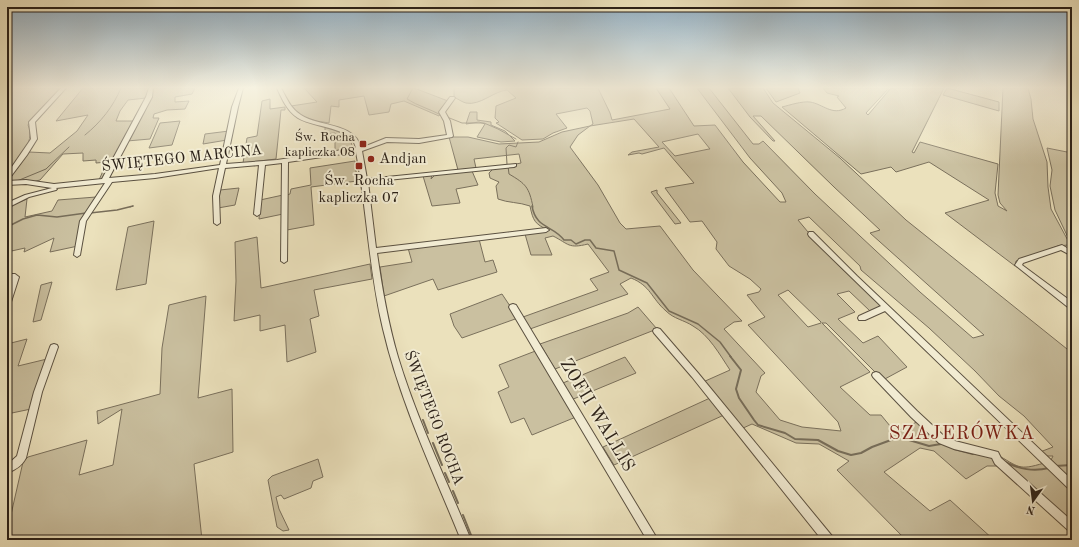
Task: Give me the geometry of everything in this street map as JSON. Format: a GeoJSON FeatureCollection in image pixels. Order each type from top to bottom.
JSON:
{"type":"FeatureCollection","features":[{"type":"Feature","properties":{"kind":"street"},"geometry":{"type":"LineString","coordinates":[[7,178],[34,139],[32,122],[40,114]]}},
{"type":"Feature","properties":{"kind":"street"},"geometry":{"type":"LineString","coordinates":[[77,255],[84,221],[108,180],[141,114]]}},
{"type":"Feature","properties":{"kind":"street"},"geometry":{"type":"LineString","coordinates":[[217,223],[216,196],[234,114]]}},
{"type":"Feature","properties":{"kind":"street","name":"ŚWIĘTEGO ROCHA"},"geometry":{"type":"LineString","coordinates":[[295,114],[305,119],[347,132],[356,141],[359,150],[384,314],[398,370],[466,540]]}},
{"type":"Feature","properties":{"kind":"street","name":"ŚWIĘTEGO MARCINA"},"geometry":{"type":"LineString","coordinates":[[7,183],[26,182],[48,186],[173,174],[223,166],[285,161],[359,150],[386,140],[399,139],[419,141],[450,136],[447,121],[443,114]]}},
{"type":"Feature","properties":{"kind":"street"},"geometry":{"type":"LineString","coordinates":[[284,262],[285,161]]}},
{"type":"Feature","properties":{"kind":"street"},"geometry":{"type":"LineString","coordinates":[[257,214],[262,163]]}},
{"type":"Feature","properties":{"kind":"street"},"geometry":{"type":"LineString","coordinates":[[364,181],[514,165]]}},
{"type":"Feature","properties":{"kind":"street"},"geometry":{"type":"LineString","coordinates":[[7,206],[27,196],[84,182]]}},
{"type":"Feature","properties":{"kind":"street"},"geometry":{"type":"LineString","coordinates":[[374,251],[546,230]]}},
{"type":"Feature","properties":{"kind":"street"},"geometry":{"type":"LineString","coordinates":[[811,234],[1072,486]]}},
{"type":"Feature","properties":{"kind":"street"},"geometry":{"type":"LineString","coordinates":[[1072,254],[1062,247],[1021,261],[1018,265],[1072,306]]}},
{"type":"Feature","properties":{"kind":"street"},"geometry":{"type":"LineString","coordinates":[[7,277],[15,277],[7,302]]}},
{"type":"Feature","properties":{"kind":"street","name":"ZOFII WALLIS"},"geometry":{"type":"LineString","coordinates":[[513,307],[653,540]]}},
{"type":"Feature","properties":{"kind":"street"},"geometry":{"type":"LineString","coordinates":[[862,318],[886,307]]}},
{"type":"Feature","properties":{"kind":"street"},"geometry":{"type":"LineString","coordinates":[[657,331],[695,375],[828,540]]}},
{"type":"Feature","properties":{"kind":"street"},"geometry":{"type":"LineString","coordinates":[[7,469],[12,467],[21,458],[38,392],[54,347]]}},
{"type":"Feature","properties":{"kind":"street"},"geometry":{"type":"LineString","coordinates":[[876,375],[942,440],[954,445],[995,455],[998,461],[1072,528]]}},
{"type":"Feature","properties":{"kind":"shaded area"},"geometry":{"type":"Polygon","coordinates":[[[7,114],[37,114],[28,125],[30,138],[28,145],[7,175],[7,114]]]}},
{"type":"Feature","properties":{"kind":"shaded area"},"geometry":{"type":"Polygon","coordinates":[[[62,114],[119,114],[116,121],[134,121],[105,179],[99,180],[107,162],[96,163],[96,160],[83,161],[83,153],[63,154],[40,180],[32,182],[7,182],[29,152],[50,153],[77,131],[88,115],[56,121],[62,114]]]}},
{"type":"Feature","properties":{"kind":"shaded area"},"geometry":{"type":"Polygon","coordinates":[[[143,114],[156,114],[153,118],[159,118],[150,139],[127,141],[143,114]]]}},
{"type":"Feature","properties":{"kind":"shaded area"},"geometry":{"type":"Polygon","coordinates":[[[260,114],[281,114],[276,159],[243,163],[247,138],[257,136],[260,114]]]}},
{"type":"Feature","properties":{"kind":"shaded area"},"geometry":{"type":"Polygon","coordinates":[[[299,114],[330,114],[329,123],[313,120],[299,114]]]}},
{"type":"Feature","properties":{"kind":"shaded area"},"geometry":{"type":"Polygon","coordinates":[[[469,114],[477,114],[477,120],[491,122],[491,125],[505,131],[515,141],[501,142],[477,137],[485,124],[479,122],[466,124],[469,114]]]}},
{"type":"Feature","properties":{"kind":"shaded area"},"geometry":{"type":"Polygon","coordinates":[[[495,114],[558,114],[556,114],[567,128],[553,133],[543,139],[522,140],[496,123],[499,122],[495,118],[495,114]]]}},
{"type":"Feature","properties":{"kind":"shaded area"},"geometry":{"type":"Polygon","coordinates":[[[591,114],[610,114],[612,120],[646,114],[686,114],[694,126],[715,125],[743,162],[780,202],[786,202],[782,193],[750,158],[716,114],[729,114],[753,144],[759,144],[763,141],[815,194],[920,292],[973,338],[984,335],[870,233],[880,230],[761,116],[753,116],[775,141],[773,141],[747,114],[786,114],[840,158],[906,220],[1072,353],[1072,481],[1050,462],[1053,456],[1044,456],[1040,452],[1053,447],[1024,416],[999,396],[975,371],[929,328],[861,270],[860,266],[809,217],[798,220],[841,268],[883,305],[870,311],[849,291],[837,294],[855,312],[838,319],[863,343],[878,336],[907,367],[883,380],[826,323],[822,323],[870,372],[840,387],[870,415],[881,415],[895,432],[919,421],[936,437],[991,455],[1000,466],[987,466],[966,479],[934,451],[920,448],[884,472],[930,511],[950,500],[994,540],[906,540],[837,470],[849,461],[819,444],[796,443],[752,424],[741,429],[703,382],[730,370],[714,346],[699,330],[669,314],[638,281],[631,278],[620,284],[628,294],[530,329],[523,317],[598,290],[590,279],[609,272],[588,244],[572,246],[553,236],[545,238],[552,255],[531,255],[525,234],[548,230],[540,226],[535,221],[530,206],[498,199],[496,186],[499,182],[490,178],[489,173],[494,168],[514,166],[521,163],[519,154],[474,159],[476,168],[458,170],[449,137],[468,137],[499,144],[539,142],[562,132],[593,124],[591,114]],[[634,119],[590,126],[578,135],[570,147],[598,185],[620,223],[626,229],[660,226],[693,270],[742,321],[734,322],[724,329],[765,373],[761,376],[756,392],[780,420],[802,427],[841,431],[838,422],[748,325],[765,317],[747,295],[759,292],[761,289],[750,279],[729,266],[716,249],[717,242],[702,221],[690,222],[665,188],[694,183],[664,148],[642,154],[639,153],[628,155],[632,152],[659,147],[634,119]],[[698,134],[662,142],[675,156],[710,149],[698,134]],[[788,290],[778,295],[808,327],[821,323],[821,322],[788,290]]]}},
{"type":"Feature","properties":{"kind":"shaded area"},"geometry":{"type":"Polygon","coordinates":[[[790,114],[867,114],[868,115],[869,114],[931,114],[912,152],[914,153],[920,142],[998,164],[995,193],[998,206],[1007,211],[1000,203],[998,195],[1002,114],[1032,114],[1047,162],[1051,209],[1072,248],[1068,245],[1058,246],[1016,261],[1015,266],[945,213],[989,200],[929,162],[896,172],[891,167],[861,174],[790,114]]]}},
{"type":"Feature","properties":{"kind":"shaded area"},"geometry":{"type":"Polygon","coordinates":[[[180,121],[172,145],[149,148],[160,123],[180,121]]]}},
{"type":"Feature","properties":{"kind":"shaded area"},"geometry":{"type":"Polygon","coordinates":[[[325,127],[338,131],[346,136],[352,147],[335,151],[335,133],[325,134],[325,127]]]}},
{"type":"Feature","properties":{"kind":"shaded area"},"geometry":{"type":"Polygon","coordinates":[[[229,131],[227,140],[203,144],[205,134],[229,131]]]}},
{"type":"Feature","properties":{"kind":"shaded area"},"geometry":{"type":"Polygon","coordinates":[[[1047,148],[1072,153],[1072,246],[1055,210],[1050,186],[1052,170],[1047,148]]]}},
{"type":"Feature","properties":{"kind":"shaded area"},"geometry":{"type":"Polygon","coordinates":[[[355,161],[357,181],[311,187],[314,225],[287,230],[287,195],[290,194],[291,189],[311,185],[310,168],[355,161]]]}},
{"type":"Feature","properties":{"kind":"shaded area"},"geometry":{"type":"Polygon","coordinates":[[[472,171],[478,185],[456,189],[460,203],[432,206],[423,176],[432,175],[431,179],[436,174],[472,171]]]}},
{"type":"Feature","properties":{"kind":"shaded area"},"geometry":{"type":"Polygon","coordinates":[[[239,188],[235,205],[218,208],[220,190],[239,188]]]}},
{"type":"Feature","properties":{"kind":"shaded area"},"geometry":{"type":"Polygon","coordinates":[[[657,190],[657,193],[681,223],[675,224],[651,192],[657,190]]]}},
{"type":"Feature","properties":{"kind":"shaded area"},"geometry":{"type":"Polygon","coordinates":[[[283,195],[283,214],[259,219],[260,200],[283,195]]]}},
{"type":"Feature","properties":{"kind":"shaded area"},"geometry":{"type":"Polygon","coordinates":[[[96,197],[80,225],[78,246],[50,252],[54,238],[24,252],[25,248],[7,252],[7,207],[27,199],[25,217],[52,211],[58,200],[96,197]]]}},
{"type":"Feature","properties":{"kind":"shaded area"},"geometry":{"type":"Polygon","coordinates":[[[154,221],[146,284],[116,290],[128,227],[154,221]]]}},
{"type":"Feature","properties":{"kind":"shaded area"},"geometry":{"type":"Polygon","coordinates":[[[257,237],[261,288],[370,264],[372,279],[314,290],[319,316],[310,319],[316,352],[287,362],[285,325],[260,331],[260,315],[234,321],[236,281],[235,242],[257,237]]]}},
{"type":"Feature","properties":{"kind":"shaded area"},"geometry":{"type":"Polygon","coordinates":[[[479,239],[485,262],[493,260],[497,272],[438,290],[433,279],[384,296],[380,267],[412,262],[408,248],[479,239]]]}},
{"type":"Feature","properties":{"kind":"shaded area"},"geometry":{"type":"Polygon","coordinates":[[[52,282],[41,320],[33,322],[41,285],[52,282]]]}},
{"type":"Feature","properties":{"kind":"shaded area"},"geometry":{"type":"Polygon","coordinates":[[[502,294],[518,318],[462,338],[454,326],[450,314],[502,294]]]}},
{"type":"Feature","properties":{"kind":"shaded area"},"geometry":{"type":"Polygon","coordinates":[[[206,296],[198,398],[232,389],[233,452],[194,464],[202,540],[7,540],[7,521],[10,519],[23,462],[28,457],[87,440],[79,475],[113,465],[122,409],[98,424],[97,411],[160,394],[162,348],[169,305],[206,296]]]}},
{"type":"Feature","properties":{"kind":"shaded area"},"geometry":{"type":"Polygon","coordinates":[[[638,307],[657,329],[555,369],[540,344],[628,313],[638,307]]]}},
{"type":"Feature","properties":{"kind":"shaded area"},"geometry":{"type":"Polygon","coordinates":[[[27,339],[18,366],[47,359],[31,409],[7,414],[7,344],[27,339]]]}},
{"type":"Feature","properties":{"kind":"shaded area"},"geometry":{"type":"Polygon","coordinates":[[[538,350],[576,417],[532,435],[524,418],[511,423],[498,392],[509,387],[499,365],[538,350]]]}},
{"type":"Feature","properties":{"kind":"shaded area"},"geometry":{"type":"Polygon","coordinates":[[[625,357],[636,373],[571,400],[563,383],[625,357]]]}},
{"type":"Feature","properties":{"kind":"shaded area"},"geometry":{"type":"Polygon","coordinates":[[[710,398],[724,415],[614,465],[603,447],[710,398]]]}},
{"type":"Feature","properties":{"kind":"shaded area"},"geometry":{"type":"Polygon","coordinates":[[[996,454],[1014,465],[1023,467],[1044,463],[1072,490],[1072,525],[996,454]]]}},
{"type":"Feature","properties":{"kind":"shaded area"},"geometry":{"type":"Polygon","coordinates":[[[318,459],[323,477],[313,481],[311,488],[284,499],[281,495],[276,497],[279,509],[289,530],[283,531],[277,527],[268,480],[272,476],[318,459]]]}},
{"type":"Feature","properties":{"kind":"waterway"},"geometry":{"type":"LineString","coordinates":[[85,135],[106,114]]}},
{"type":"Feature","properties":{"kind":"waterway"},"geometry":{"type":"LineString","coordinates":[[447,117],[462,123],[484,123],[516,139]]}},
{"type":"Feature","properties":{"kind":"waterway"},"geometry":{"type":"LineString","coordinates":[[507,164],[506,148],[509,145],[516,147],[518,142]]}},
{"type":"Feature","properties":{"kind":"waterway"},"geometry":{"type":"LineString","coordinates":[[17,181],[46,169],[69,147]]}},
{"type":"Feature","properties":{"kind":"waterway"},"geometry":{"type":"LineString","coordinates":[[508,166],[509,174],[523,184],[528,190],[533,207]]}},
{"type":"Feature","properties":{"kind":"waterway"},"geometry":{"type":"LineString","coordinates":[[7,187],[11,184]]}},
{"type":"Feature","properties":{"kind":"waterway"},"geometry":{"type":"LineString","coordinates":[[90,213],[117,210],[133,206],[130,207]]}},
{"type":"Feature","properties":{"kind":"waterway"},"geometry":{"type":"LineString","coordinates":[[532,206],[537,219],[560,235],[564,240],[571,240],[576,244],[585,240],[590,240],[596,248],[614,251],[619,270],[647,283],[669,311],[698,324],[720,342],[731,357]]}},
{"type":"Feature","properties":{"kind":"waterway"},"geometry":{"type":"LineString","coordinates":[[7,227],[23,219],[37,215],[57,217],[86,213]]}},
{"type":"Feature","properties":{"kind":"waterway"},"geometry":{"type":"LineString","coordinates":[[730,356],[741,370],[736,389],[739,398],[758,425],[785,433],[795,439],[818,440],[838,451],[851,455],[861,453],[872,447],[899,437],[929,446],[941,444]]}},
{"type":"Feature","properties":{"kind":"waterway"},"geometry":{"type":"LineString","coordinates":[[423,420],[428,433]]}},
{"type":"Feature","properties":{"kind":"waterway"},"geometry":{"type":"LineString","coordinates":[[433,443],[442,465]]}},
{"type":"Feature","properties":{"kind":"waterway"},"geometry":{"type":"LineString","coordinates":[[954,449],[973,454]]}},
{"type":"Feature","properties":{"kind":"waterway"},"geometry":{"type":"LineString","coordinates":[[1005,462],[1027,469],[1037,470],[1049,468]]}},
{"type":"Feature","properties":{"kind":"waterway"},"geometry":{"type":"LineString","coordinates":[[1055,466],[1072,465]]}},
{"type":"Feature","properties":{"kind":"waterway"},"geometry":{"type":"LineString","coordinates":[[445,473],[449,482]]}},
{"type":"Feature","properties":{"kind":"waterway"},"geometry":{"type":"LineString","coordinates":[[453,491],[458,503]]}},
{"type":"Feature","properties":{"kind":"waterway"},"geometry":{"type":"LineString","coordinates":[[463,515],[473,540]]}},
{"type":"Feature","properties":{"kind":"place","name":"Św. Rocha kapliczka 08"},"geometry":{"type":"Point","coordinates":[363,144]}},
{"type":"Feature","properties":{"kind":"place","name":"Andjan"},"geometry":{"type":"Point","coordinates":[371,159]}},
{"type":"Feature","properties":{"kind":"place","name":"Św. Rocha kapliczka 07"},"geometry":{"type":"Point","coordinates":[359,166]}},
{"type":"Feature","properties":{"kind":"district","name":"SZAJERÓWKA"},"geometry":{"type":"Point","coordinates":[962,434]}}]}
